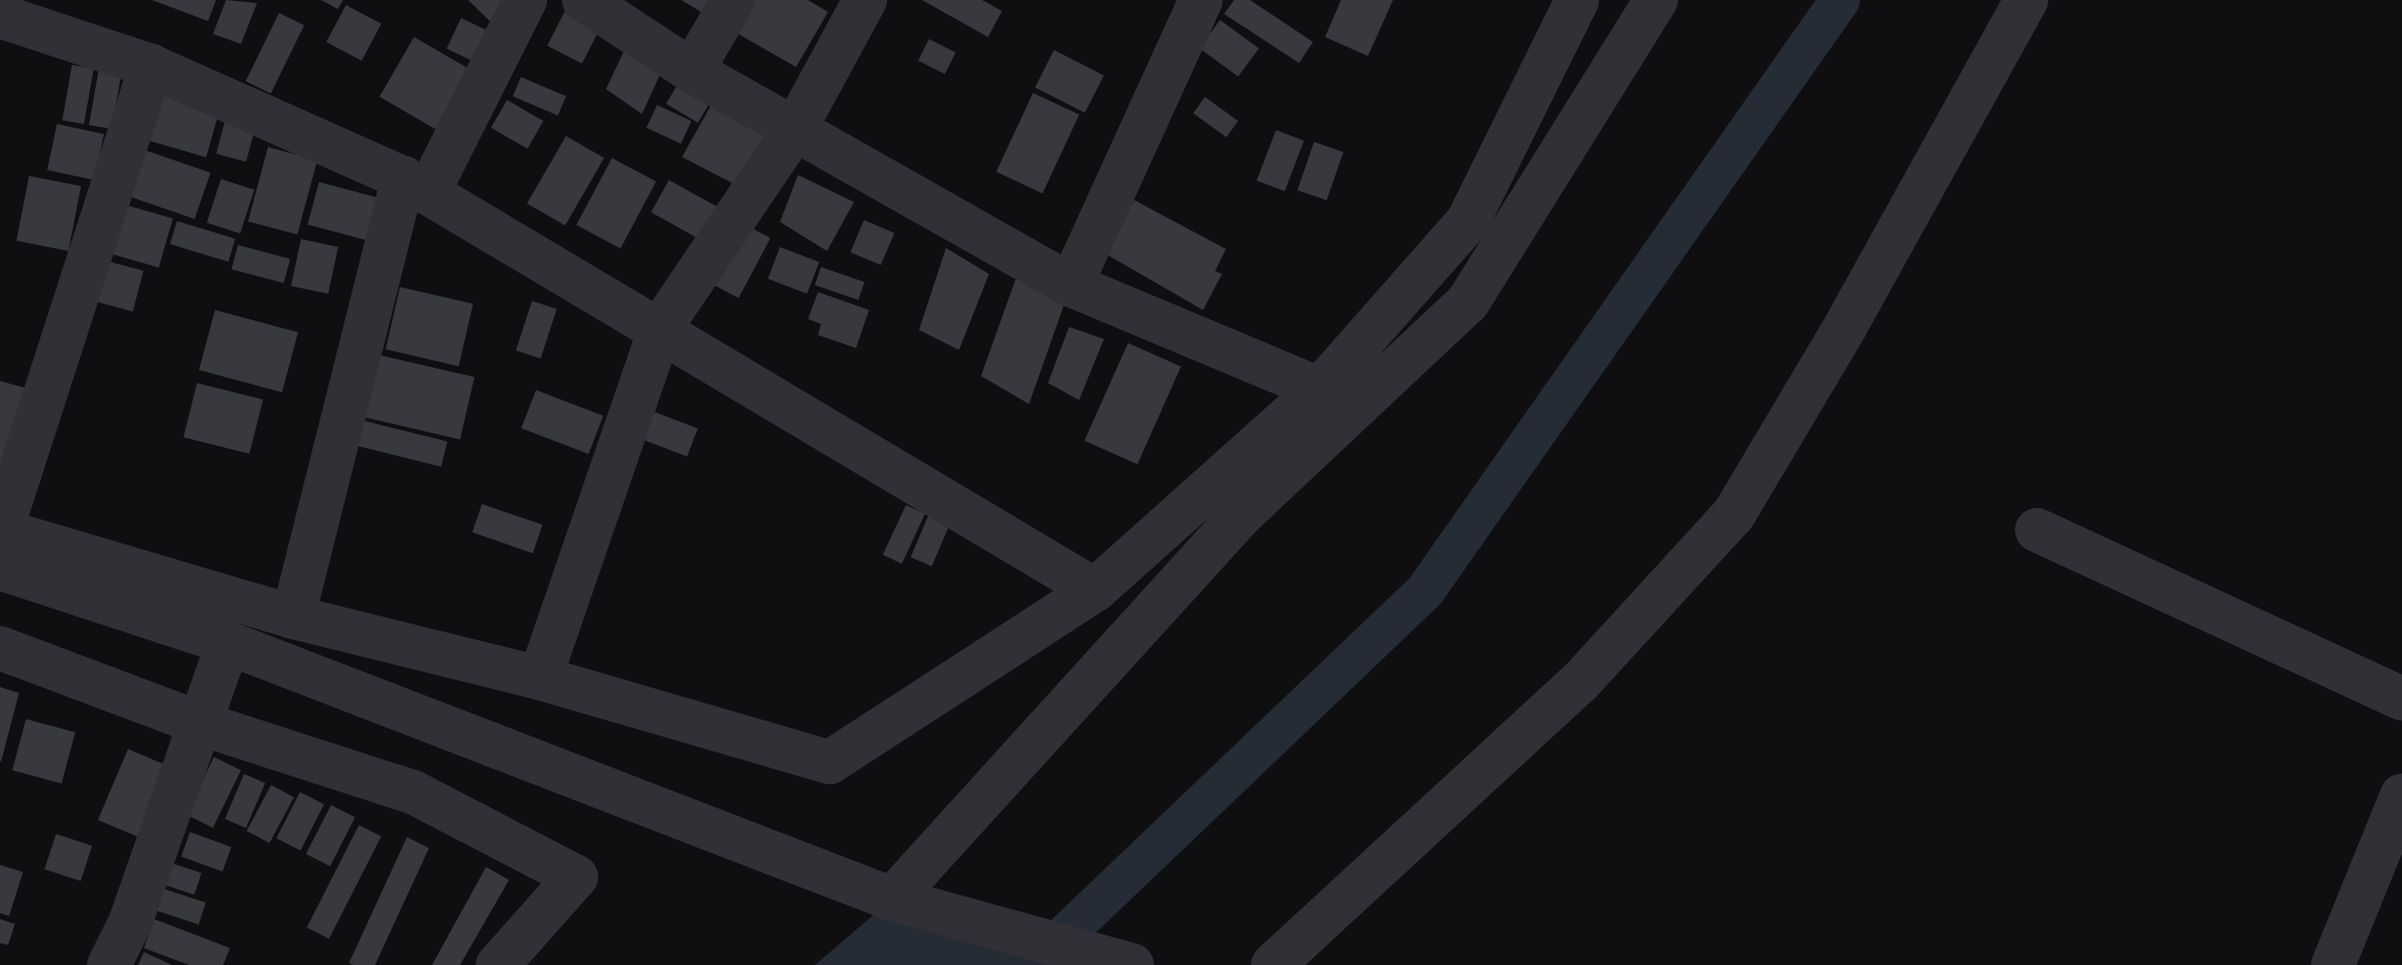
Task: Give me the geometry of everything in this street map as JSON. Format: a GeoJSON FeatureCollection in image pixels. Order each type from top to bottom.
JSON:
{"type":"FeatureCollection","features":[{"type":"Feature","properties":{"kind":"street"},"geometry":{"type":"LineString","coordinates":[[293,617],[416,186],[525,0]]}},
{"type":"Feature","properties":{"kind":"street"},"geometry":{"type":"LineString","coordinates":[[584,0],[692,71],[1071,285],[1320,389]]}},
{"type":"Feature","properties":{"kind":"street"},"geometry":{"type":"LineString","coordinates":[[692,71],[733,0]]}},
{"type":"Feature","properties":{"kind":"street"},"geometry":{"type":"LineString","coordinates":[[540,678],[661,327],[795,129],[865,0]]}},
{"type":"Feature","properties":{"kind":"street"},"geometry":{"type":"LineString","coordinates":[[1071,285],[1201,0]]}},
{"type":"Feature","properties":{"kind":"street"},"geometry":{"type":"LineString","coordinates":[[0,543],[540,678],[830,762],[1095,590],[1320,389],[1468,221],[1577,0]]}},
{"type":"Feature","properties":{"kind":"street"},"geometry":{"type":"LineString","coordinates":[[892,899],[1240,516],[1468,302],[1656,0]]}},
{"type":"Feature","properties":{"kind":"street"},"geometry":{"type":"LineString","coordinates":[[1273,965],[1580,682],[1734,514],[1860,300],[2026,0]]}},
{"type":"Feature","properties":{"kind":"street"},"geometry":{"type":"LineString","coordinates":[[0,16],[151,66],[416,186],[661,327],[1095,590]]}},
{"type":"Feature","properties":{"kind":"street"},"geometry":{"type":"LineString","coordinates":[[0,543],[151,66]]}},
{"type":"Feature","properties":{"kind":"street"},"geometry":{"type":"LineString","coordinates":[[2037,530],[2402,699]]}},
{"type":"Feature","properties":{"kind":"street"},"geometry":{"type":"LineString","coordinates":[[0,543],[228,643],[892,899],[1132,965]]}},
{"type":"Feature","properties":{"kind":"street"},"geometry":{"type":"LineString","coordinates":[[109,965],[130,923],[228,643]]}},
{"type":"Feature","properties":{"kind":"street"},"geometry":{"type":"LineString","coordinates":[[0,648],[202,724],[413,792],[576,877],[498,965]]}},
{"type":"Feature","properties":{"kind":"street"},"geometry":{"type":"LineString","coordinates":[[2333,965],[2402,795]]}},
{"type":"Feature","properties":{"kind":"shaded area"},"geometry":{"type":"Polygon","coordinates":[[[892,899],[1087,965],[815,965],[892,899]]]}},
{"type":"Feature","properties":{"kind":"building"},"geometry":{"type":"Polygon","coordinates":[[[152,0],[216,0],[208,21],[152,0]]]}},
{"type":"Feature","properties":{"kind":"building"},"geometry":{"type":"Polygon","coordinates":[[[226,0],[257,3],[241,44],[213,34],[226,0]]]}},
{"type":"Feature","properties":{"kind":"building"},"geometry":{"type":"Polygon","coordinates":[[[321,0],[343,0],[338,9],[321,0]]]}},
{"type":"Feature","properties":{"kind":"building"},"geometry":{"type":"Polygon","coordinates":[[[468,0],[512,0],[497,28],[468,0]]]}},
{"type":"Feature","properties":{"kind":"building"},"geometry":{"type":"Polygon","coordinates":[[[681,0],[711,0],[703,13],[681,0]]]}},
{"type":"Feature","properties":{"kind":"building"},"geometry":{"type":"Polygon","coordinates":[[[735,0],[808,0],[828,12],[796,67],[721,24],[735,0]]]}},
{"type":"Feature","properties":{"kind":"building"},"geometry":{"type":"Polygon","coordinates":[[[922,0],[982,0],[1002,11],[988,37],[922,0]]]}},
{"type":"Feature","properties":{"kind":"building"},"geometry":{"type":"Polygon","coordinates":[[[1234,0],[1250,0],[1313,42],[1299,63],[1224,14],[1234,0]]]}},
{"type":"Feature","properties":{"kind":"building"},"geometry":{"type":"Polygon","coordinates":[[[1341,0],[1393,0],[1368,56],[1325,37],[1341,0]]]}},
{"type":"Feature","properties":{"kind":"building"},"geometry":{"type":"Polygon","coordinates":[[[346,5],[381,24],[362,61],[326,42],[346,5]]]}},
{"type":"Feature","properties":{"kind":"building"},"geometry":{"type":"Polygon","coordinates":[[[565,11],[600,29],[582,63],[547,46],[565,11]]]}},
{"type":"Feature","properties":{"kind":"building"},"geometry":{"type":"Polygon","coordinates":[[[279,13],[304,25],[271,94],[246,81],[279,13]]]}},
{"type":"Feature","properties":{"kind":"building"},"geometry":{"type":"Polygon","coordinates":[[[461,18],[491,32],[477,63],[447,49],[461,18]]]}},
{"type":"Feature","properties":{"kind":"building"},"geometry":{"type":"Polygon","coordinates":[[[1220,20],[1259,48],[1238,77],[1199,48],[1220,20]]]}},
{"type":"Feature","properties":{"kind":"building"},"geometry":{"type":"Polygon","coordinates":[[[414,37],[477,74],[443,133],[380,97],[414,37]]]}},
{"type":"Feature","properties":{"kind":"building"},"geometry":{"type":"Polygon","coordinates":[[[929,39],[956,53],[945,74],[918,60],[929,39]]]}},
{"type":"Feature","properties":{"kind":"building"},"geometry":{"type":"Polygon","coordinates":[[[625,49],[662,70],[642,114],[606,89],[625,49]]]}},
{"type":"Feature","properties":{"kind":"building"},"geometry":{"type":"Polygon","coordinates":[[[1054,50],[1104,75],[1085,113],[1035,87],[1054,50]]]}},
{"type":"Feature","properties":{"kind":"building"},"geometry":{"type":"Polygon","coordinates":[[[72,65],[94,69],[84,124],[62,120],[72,65]]]}},
{"type":"Feature","properties":{"kind":"building"},"geometry":{"type":"Polygon","coordinates":[[[99,68],[122,72],[112,129],[89,125],[99,68]]]}},
{"type":"Feature","properties":{"kind":"building"},"geometry":{"type":"Polygon","coordinates":[[[521,77],[566,96],[558,115],[513,96],[521,77]]]}},
{"type":"Feature","properties":{"kind":"building"},"geometry":{"type":"Polygon","coordinates":[[[678,84],[710,103],[698,123],[666,104],[678,84]]]}},
{"type":"Feature","properties":{"kind":"building"},"geometry":{"type":"Polygon","coordinates":[[[154,85],[221,104],[206,157],[139,138],[154,85]]]}},
{"type":"Feature","properties":{"kind":"building"},"geometry":{"type":"Polygon","coordinates":[[[1033,93],[1079,115],[1042,193],[996,172],[1033,93]]]}},
{"type":"Feature","properties":{"kind":"building"},"geometry":{"type":"Polygon","coordinates":[[[1205,97],[1238,121],[1226,137],[1193,113],[1205,97]]]}},
{"type":"Feature","properties":{"kind":"building"},"geometry":{"type":"Polygon","coordinates":[[[715,98],[773,138],[738,186],[682,157],[715,98]]]}},
{"type":"Feature","properties":{"kind":"building"},"geometry":{"type":"Polygon","coordinates":[[[507,100],[543,121],[527,149],[491,128],[507,100]]]}},
{"type":"Feature","properties":{"kind":"building"},"geometry":{"type":"Polygon","coordinates":[[[657,105],[691,121],[681,144],[646,128],[657,105]]]}},
{"type":"Feature","properties":{"kind":"building"},"geometry":{"type":"Polygon","coordinates":[[[226,117],[256,125],[246,162],[216,154],[226,117]]]}},
{"type":"Feature","properties":{"kind":"building"},"geometry":{"type":"Polygon","coordinates":[[[57,124],[104,134],[94,180],[47,170],[57,124]]]}},
{"type":"Feature","properties":{"kind":"building"},"geometry":{"type":"Polygon","coordinates":[[[1276,130],[1304,141],[1285,191],[1257,180],[1276,130]]]}},
{"type":"Feature","properties":{"kind":"building"},"geometry":{"type":"Polygon","coordinates":[[[566,136],[604,158],[565,226],[527,204],[566,136]]]}},
{"type":"Feature","properties":{"kind":"building"},"geometry":{"type":"Polygon","coordinates":[[[1314,142],[1343,152],[1327,200],[1297,190],[1314,142]]]}},
{"type":"Feature","properties":{"kind":"building"},"geometry":{"type":"Polygon","coordinates":[[[133,146],[211,173],[195,219],[117,192],[133,146]]]}},
{"type":"Feature","properties":{"kind":"building"},"geometry":{"type":"Polygon","coordinates":[[[268,147],[317,160],[297,235],[248,221],[268,147]]]}},
{"type":"Feature","properties":{"kind":"building"},"geometry":{"type":"Polygon","coordinates":[[[612,158],[656,181],[620,249],[576,225],[612,158]]]}},
{"type":"Feature","properties":{"kind":"building"},"geometry":{"type":"Polygon","coordinates":[[[798,175],[854,202],[827,251],[780,222],[798,175]]]}},
{"type":"Feature","properties":{"kind":"building"},"geometry":{"type":"Polygon","coordinates":[[[29,176],[81,186],[68,251],[16,241],[29,176]]]}},
{"type":"Feature","properties":{"kind":"building"},"geometry":{"type":"Polygon","coordinates":[[[221,179],[254,190],[240,234],[207,223],[221,179]]]}},
{"type":"Feature","properties":{"kind":"building"},"geometry":{"type":"Polygon","coordinates":[[[669,180],[716,206],[698,239],[651,212],[669,180]]]}},
{"type":"Feature","properties":{"kind":"building"},"geometry":{"type":"Polygon","coordinates":[[[319,182],[384,199],[372,242],[308,225],[319,182]]]}},
{"type":"Feature","properties":{"kind":"building"},"geometry":{"type":"Polygon","coordinates":[[[1134,200],[1226,249],[1215,271],[1222,274],[1203,310],[1106,254],[1134,200]]]}},
{"type":"Feature","properties":{"kind":"building"},"geometry":{"type":"Polygon","coordinates":[[[119,203],[173,218],[159,267],[105,252],[119,203]]]}},
{"type":"Feature","properties":{"kind":"building"},"geometry":{"type":"Polygon","coordinates":[[[864,220],[894,233],[881,265],[850,252],[864,220]]]}},
{"type":"Feature","properties":{"kind":"building"},"geometry":{"type":"Polygon","coordinates":[[[177,221],[235,239],[228,262],[170,244],[177,221]]]}},
{"type":"Feature","properties":{"kind":"building"},"geometry":{"type":"Polygon","coordinates":[[[744,224],[770,238],[739,298],[712,284],[744,224]]]}},
{"type":"Feature","properties":{"kind":"building"},"geometry":{"type":"Polygon","coordinates":[[[301,239],[338,247],[328,294],[291,286],[301,239]]]}},
{"type":"Feature","properties":{"kind":"building"},"geometry":{"type":"Polygon","coordinates":[[[238,245],[290,259],[284,283],[232,269],[238,245]]]}},
{"type":"Feature","properties":{"kind":"building"},"geometry":{"type":"Polygon","coordinates":[[[780,247],[819,262],[807,294],[768,279],[780,247]]]}},
{"type":"Feature","properties":{"kind":"building"},"geometry":{"type":"Polygon","coordinates":[[[946,248],[989,274],[959,350],[919,330],[946,248]]]}},
{"type":"Feature","properties":{"kind":"building"},"geometry":{"type":"Polygon","coordinates":[[[103,260],[144,271],[133,311],[92,301],[103,260]]]}},
{"type":"Feature","properties":{"kind":"building"},"geometry":{"type":"Polygon","coordinates":[[[821,267],[864,282],[858,300],[815,285],[821,267]]]}},
{"type":"Feature","properties":{"kind":"building"},"geometry":{"type":"Polygon","coordinates":[[[1016,278],[1071,285],[1029,404],[981,376],[1016,278]]]}},
{"type":"Feature","properties":{"kind":"building"},"geometry":{"type":"Polygon","coordinates":[[[400,287],[473,304],[459,366],[386,349],[400,287]]]}},
{"type":"Feature","properties":{"kind":"building"},"geometry":{"type":"Polygon","coordinates":[[[818,292],[869,310],[856,348],[818,335],[821,324],[808,319],[818,292]]]}},
{"type":"Feature","properties":{"kind":"building"},"geometry":{"type":"Polygon","coordinates":[[[532,301],[557,309],[541,358],[516,350],[532,301]]]}},
{"type":"Feature","properties":{"kind":"building"},"geometry":{"type":"Polygon","coordinates":[[[215,310],[298,332],[282,392],[199,370],[215,310]]]}},
{"type":"Feature","properties":{"kind":"building"},"geometry":{"type":"Polygon","coordinates":[[[1069,327],[1104,339],[1079,400],[1048,383],[1069,327]]]}},
{"type":"Feature","properties":{"kind":"building"},"geometry":{"type":"Polygon","coordinates":[[[1128,343],[1181,367],[1137,464],[1084,441],[1128,343]]]}},
{"type":"Feature","properties":{"kind":"building"},"geometry":{"type":"Polygon","coordinates":[[[379,355],[474,377],[460,439],[365,417],[379,355]]]}},
{"type":"Feature","properties":{"kind":"building"},"geometry":{"type":"Polygon","coordinates":[[[0,381],[26,388],[0,465],[0,381]]]}},
{"type":"Feature","properties":{"kind":"building"},"geometry":{"type":"Polygon","coordinates":[[[197,383],[263,399],[249,454],[183,437],[197,383]]]}},
{"type":"Feature","properties":{"kind":"building"},"geometry":{"type":"Polygon","coordinates":[[[536,390],[603,416],[589,454],[521,428],[536,390]]]}},
{"type":"Feature","properties":{"kind":"building"},"geometry":{"type":"Polygon","coordinates":[[[652,411],[698,429],[687,457],[641,439],[652,411]]]}},
{"type":"Feature","properties":{"kind":"building"},"geometry":{"type":"Polygon","coordinates":[[[361,420],[447,442],[441,467],[355,445],[361,420]]]}},
{"type":"Feature","properties":{"kind":"building"},"geometry":{"type":"Polygon","coordinates":[[[482,504],[543,525],[533,553],[472,532],[482,504]]]}},
{"type":"Feature","properties":{"kind":"building"},"geometry":{"type":"Polygon","coordinates":[[[906,505],[925,514],[902,564],[883,555],[906,505]]]}},
{"type":"Feature","properties":{"kind":"building"},"geometry":{"type":"Polygon","coordinates":[[[929,514],[950,523],[932,566],[911,557],[929,514]]]}},
{"type":"Feature","properties":{"kind":"building"},"geometry":{"type":"Polygon","coordinates":[[[0,687],[19,693],[1,762],[0,761],[0,687]]]}},
{"type":"Feature","properties":{"kind":"building"},"geometry":{"type":"Polygon","coordinates":[[[26,719],[75,732],[62,783],[12,770],[26,719]]]}},
{"type":"Feature","properties":{"kind":"building"},"geometry":{"type":"Polygon","coordinates":[[[128,749],[169,766],[138,837],[98,820],[128,749]]]}},
{"type":"Feature","properties":{"kind":"building"},"geometry":{"type":"Polygon","coordinates":[[[214,757],[241,770],[213,828],[186,815],[214,757]]]}},
{"type":"Feature","properties":{"kind":"building"},"geometry":{"type":"Polygon","coordinates":[[[244,774],[265,783],[246,828],[225,819],[244,774]]]}},
{"type":"Feature","properties":{"kind":"building"},"geometry":{"type":"Polygon","coordinates":[[[271,785],[294,797],[270,843],[247,831],[271,785]]]}},
{"type":"Feature","properties":{"kind":"building"},"geometry":{"type":"Polygon","coordinates":[[[300,792],[324,804],[300,851],[276,838],[300,792]]]}},
{"type":"Feature","properties":{"kind":"building"},"geometry":{"type":"Polygon","coordinates":[[[331,805],[355,817],[330,866],[306,854],[331,805]]]}},
{"type":"Feature","properties":{"kind":"building"},"geometry":{"type":"Polygon","coordinates":[[[359,825],[381,836],[329,939],[307,927],[359,825]]]}},
{"type":"Feature","properties":{"kind":"building"},"geometry":{"type":"Polygon","coordinates":[[[190,832],[231,847],[222,871],[181,856],[190,832]]]}},
{"type":"Feature","properties":{"kind":"building"},"geometry":{"type":"Polygon","coordinates":[[[56,834],[92,846],[81,881],[45,869],[56,834]]]}},
{"type":"Feature","properties":{"kind":"building"},"geometry":{"type":"Polygon","coordinates":[[[407,837],[429,848],[375,965],[353,965],[349,963],[407,837]]]}},
{"type":"Feature","properties":{"kind":"building"},"geometry":{"type":"Polygon","coordinates":[[[171,863],[201,873],[194,895],[164,885],[171,863]]]}},
{"type":"Feature","properties":{"kind":"building"},"geometry":{"type":"Polygon","coordinates":[[[0,865],[23,872],[9,916],[0,913],[0,865]]]}},
{"type":"Feature","properties":{"kind":"building"},"geometry":{"type":"Polygon","coordinates":[[[486,867],[509,880],[460,965],[432,965],[486,867]]]}},
{"type":"Feature","properties":{"kind":"building"},"geometry":{"type":"Polygon","coordinates":[[[161,888],[206,903],[199,924],[154,910],[161,888]]]}},
{"type":"Feature","properties":{"kind":"building"},"geometry":{"type":"Polygon","coordinates":[[[0,919],[15,924],[8,945],[0,943],[0,919]]]}},
{"type":"Feature","properties":{"kind":"building"},"geometry":{"type":"Polygon","coordinates":[[[154,919],[230,948],[223,965],[189,965],[144,948],[154,919]]]}},
{"type":"Feature","properties":{"kind":"building"},"geometry":{"type":"Polygon","coordinates":[[[144,952],[172,965],[138,965],[144,952]]]}},
{"type":"Feature","properties":{"kind":"waterway"},"geometry":{"type":"LineString","coordinates":[[1033,965],[1425,591],[1840,0]]}}]}
